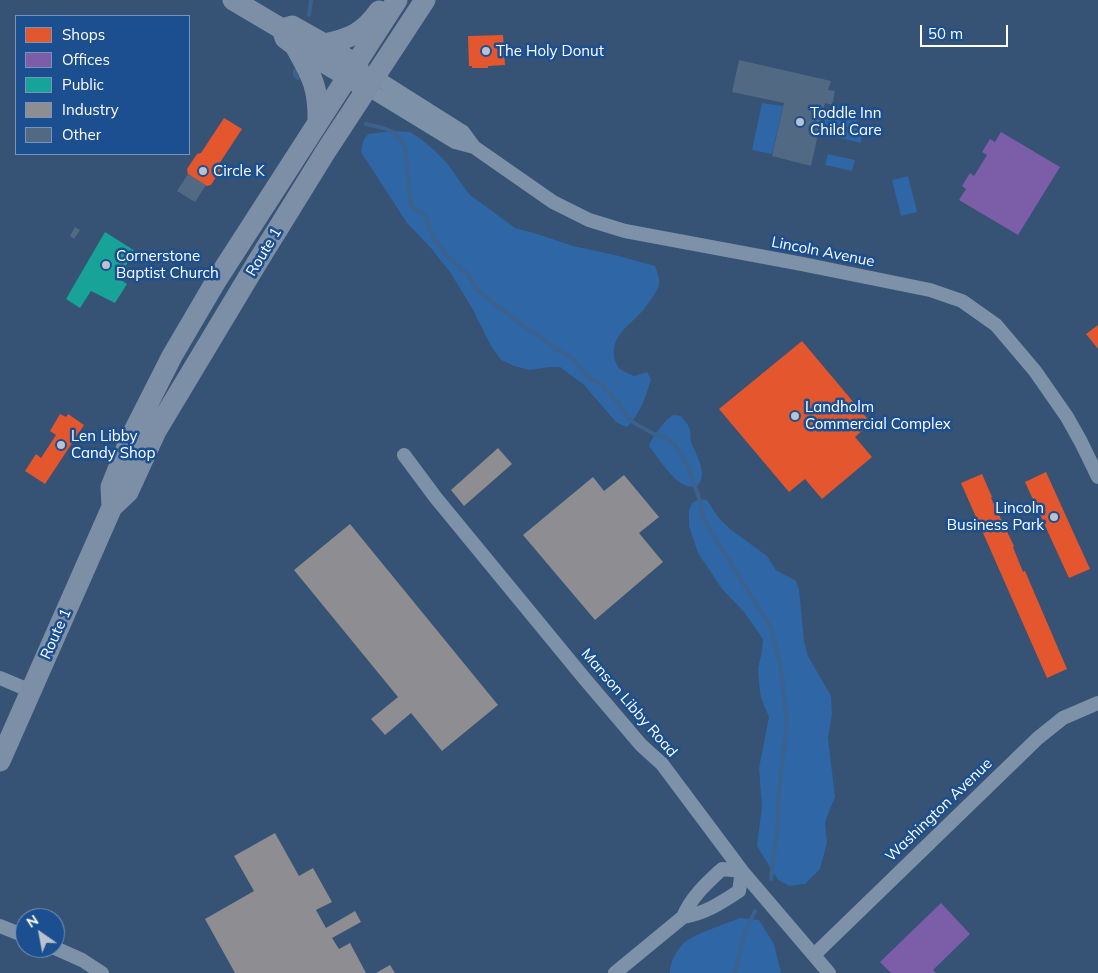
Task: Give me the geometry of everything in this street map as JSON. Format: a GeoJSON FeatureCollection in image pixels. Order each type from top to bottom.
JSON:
{"type":"FeatureCollection","features":[{"type":"Feature","properties":{"kind":"main road"},"geometry":{"type":"LineString","coordinates":[[233,0],[288,37],[352,70],[372,83]]}},
{"type":"Feature","properties":{"kind":"main road"},"geometry":{"type":"LineString","coordinates":[[324,44],[361,32],[371,23],[386,0]]}},
{"type":"Feature","properties":{"kind":"main road","name":"Route 1"},"geometry":{"type":"LineString","coordinates":[[112,507],[111,487],[117,470],[131,437],[172,356],[216,280],[397,0]]}},
{"type":"Feature","properties":{"kind":"main road","name":"Route 1"},"geometry":{"type":"LineString","coordinates":[[0,761],[112,507],[128,492],[156,431],[269,243],[326,151],[425,0]]}},
{"type":"Feature","properties":{"kind":"main road"},"geometry":{"type":"LineString","coordinates":[[288,37],[292,26],[324,44],[352,70]]}},
{"type":"Feature","properties":{"kind":"main road"},"geometry":{"type":"LineString","coordinates":[[288,37],[308,68],[315,85],[318,124]]}},
{"type":"Feature","properties":{"kind":"street","name":"Lincoln Avenue"},"geometry":{"type":"LineString","coordinates":[[372,83],[455,142],[474,147],[553,202],[576,215],[606,226],[930,290],[962,300],[996,325],[1035,371],[1067,417],[1098,478]]}},
{"type":"Feature","properties":{"kind":"street","name":"Manson Libby Road"},"geometry":{"type":"LineString","coordinates":[[404,455],[436,498],[578,670],[641,745],[662,764],[742,870],[829,973]]}},
{"type":"Feature","properties":{"kind":"street"},"geometry":{"type":"LineString","coordinates":[[0,678],[31,691]]}},
{"type":"Feature","properties":{"kind":"street","name":"Washington Avenue"},"geometry":{"type":"LineString","coordinates":[[814,955],[1038,738],[1063,718],[1098,703]]}},
{"type":"Feature","properties":{"kind":"street"},"geometry":{"type":"LineString","coordinates":[[615,973],[683,917],[688,905],[722,869],[742,870],[739,891],[723,902],[697,915],[683,917]]}},
{"type":"Feature","properties":{"kind":"street"},"geometry":{"type":"LineString","coordinates":[[0,926],[15,932]]}},
{"type":"Feature","properties":{"kind":"street"},"geometry":{"type":"LineString","coordinates":[[65,953],[82,960],[102,973]]}},
{"type":"Feature","properties":{"kind":"shaded area"},"geometry":{"type":"Polygon","coordinates":[[[762,103],[783,106],[772,154],[752,150],[762,103]]]}},
{"type":"Feature","properties":{"kind":"shaded area"},"geometry":{"type":"Polygon","coordinates":[[[824,111],[856,119],[862,133],[861,143],[819,133],[824,111]]]}},
{"type":"Feature","properties":{"kind":"shaded area"},"geometry":{"type":"Polygon","coordinates":[[[392,131],[410,132],[421,139],[447,163],[469,194],[515,228],[573,246],[655,266],[659,280],[657,290],[642,311],[621,334],[614,347],[615,359],[620,369],[634,376],[647,372],[651,379],[636,417],[627,427],[617,423],[584,385],[560,367],[530,370],[501,360],[491,346],[472,308],[450,272],[407,223],[361,152],[363,141],[368,134],[392,131]]]}},
{"type":"Feature","properties":{"kind":"shaded area"},"geometry":{"type":"Polygon","coordinates":[[[828,154],[855,160],[852,171],[825,165],[828,154]]]}},
{"type":"Feature","properties":{"kind":"shaded area"},"geometry":{"type":"Polygon","coordinates":[[[908,176],[917,212],[901,216],[892,180],[908,176]]]}},
{"type":"Feature","properties":{"kind":"shaded area"},"geometry":{"type":"Polygon","coordinates":[[[674,415],[681,416],[689,428],[691,442],[701,465],[702,477],[696,487],[682,484],[669,473],[649,446],[660,428],[674,415]]]}},
{"type":"Feature","properties":{"kind":"shaded area"},"geometry":{"type":"Polygon","coordinates":[[[699,499],[707,500],[718,517],[730,529],[767,556],[776,570],[796,581],[799,589],[804,641],[808,656],[831,696],[832,714],[828,738],[835,797],[825,822],[827,843],[820,869],[805,884],[790,886],[778,880],[757,846],[762,806],[759,768],[769,717],[761,698],[759,684],[758,668],[763,639],[744,612],[722,589],[698,553],[689,526],[689,510],[692,503],[699,499]]]}},
{"type":"Feature","properties":{"kind":"shaded area"},"geometry":{"type":"Polygon","coordinates":[[[740,918],[759,920],[774,944],[781,973],[670,973],[674,956],[685,942],[703,932],[740,918]]]}},
{"type":"Feature","properties":{"kind":"building: Shops","name":"The Holy Donut"},"geometry":{"type":"Polygon","coordinates":[[[503,35],[505,65],[488,66],[488,68],[472,68],[472,66],[469,66],[468,36],[503,35]]]}},
{"type":"Feature","properties":{"kind":"building: Shops"},"geometry":{"type":"Polygon","coordinates":[[[224,118],[242,129],[219,164],[221,169],[211,185],[206,186],[188,174],[187,169],[197,154],[201,153],[224,118]]]}},
{"type":"Feature","properties":{"kind":"building: Shops"},"geometry":{"type":"Polygon","coordinates":[[[1098,325],[1098,349],[1086,334],[1098,325]]]}},
{"type":"Feature","properties":{"kind":"building: Shops","name":"Landholm Commercial Complex"},"geometry":{"type":"Polygon","coordinates":[[[802,341],[871,423],[855,437],[872,457],[822,499],[805,479],[789,492],[719,409],[802,341]]]}},
{"type":"Feature","properties":{"kind":"building: Shops","name":"Len Libby Candy Shop"},"geometry":{"type":"Polygon","coordinates":[[[60,414],[66,417],[68,414],[84,425],[45,484],[25,471],[36,454],[41,458],[56,435],[50,431],[60,414]]]}},
{"type":"Feature","properties":{"kind":"building: Shops","name":"Lincoln Business Park"},"geometry":{"type":"Polygon","coordinates":[[[1046,472],[1090,569],[1069,578],[1025,482],[1046,472]]]}},
{"type":"Feature","properties":{"kind":"building: Shops"},"geometry":{"type":"Polygon","coordinates":[[[982,474],[991,498],[1014,546],[1023,572],[1025,571],[1067,669],[1047,678],[961,483],[982,474]]]}},
{"type":"Feature","properties":{"kind":"building: Offices"},"geometry":{"type":"Polygon","coordinates":[[[1001,132],[1060,167],[1018,235],[959,200],[966,189],[962,186],[970,173],[974,176],[987,155],[982,152],[990,139],[995,142],[1001,132]]]}},
{"type":"Feature","properties":{"kind":"building: Offices"},"geometry":{"type":"Polygon","coordinates":[[[941,903],[970,934],[933,970],[936,973],[891,973],[880,962],[941,903]]]}},
{"type":"Feature","properties":{"kind":"building: Public","name":"Cornerstone Baptist Church"},"geometry":{"type":"Polygon","coordinates":[[[105,232],[135,251],[118,278],[127,284],[115,303],[91,291],[80,308],[66,299],[105,232]]]}},
{"type":"Feature","properties":{"kind":"building: Industry"},"geometry":{"type":"Polygon","coordinates":[[[498,448],[512,464],[464,506],[451,490],[498,448]]]}},
{"type":"Feature","properties":{"kind":"building: Industry"},"geometry":{"type":"Polygon","coordinates":[[[624,475],[659,517],[639,533],[663,562],[595,620],[523,535],[593,477],[604,491],[624,475]]]}},
{"type":"Feature","properties":{"kind":"building: Industry"},"geometry":{"type":"Polygon","coordinates":[[[350,524],[498,705],[442,751],[411,713],[385,735],[371,719],[398,697],[294,570],[350,524]]]}},
{"type":"Feature","properties":{"kind":"building: Industry"},"geometry":{"type":"Polygon","coordinates":[[[275,833],[299,876],[313,868],[332,902],[316,910],[326,928],[355,911],[361,922],[332,938],[339,949],[350,943],[366,973],[235,973],[205,919],[254,891],[234,856],[275,833]]]}},
{"type":"Feature","properties":{"kind":"building: Industry"},"geometry":{"type":"Polygon","coordinates":[[[390,965],[395,973],[376,973],[390,965]]]}},
{"type":"Feature","properties":{"kind":"building: Other","name":"Toddle Inn Child Care"},"geometry":{"type":"Polygon","coordinates":[[[739,60],[831,81],[828,90],[835,91],[832,105],[825,103],[811,166],[772,156],[784,103],[732,92],[739,60]]]}},
{"type":"Feature","properties":{"kind":"building: Other"},"geometry":{"type":"Polygon","coordinates":[[[188,174],[206,185],[195,202],[177,191],[188,174]]]}},
{"type":"Feature","properties":{"kind":"building: Other"},"geometry":{"type":"Polygon","coordinates":[[[75,227],[80,230],[74,239],[70,236],[75,227]]]}},
{"type":"Feature","properties":{"kind":"waterway"},"geometry":{"type":"LineString","coordinates":[[309,15],[311,0]]}},
{"type":"Feature","properties":{"kind":"waterway"},"geometry":{"type":"LineString","coordinates":[[295,71],[295,75],[298,78]]}},
{"type":"Feature","properties":{"kind":"waterway"},"geometry":{"type":"LineString","coordinates":[[366,124],[390,130],[402,141],[405,148],[411,206],[425,216],[433,237],[447,256],[470,277],[477,290],[527,329],[572,358],[589,378],[599,383],[610,394],[620,405],[627,417],[634,423],[656,435],[665,437],[676,446],[688,466],[704,520],[771,628],[780,663],[787,721],[771,879]]}},
{"type":"Feature","properties":{"kind":"waterway"},"geometry":{"type":"LineString","coordinates":[[735,973],[745,932],[755,911]]}},
{"type":"Feature","properties":{"kind":"place","name":"The Holy Donut"},"geometry":{"type":"Point","coordinates":[486,51]}},
{"type":"Feature","properties":{"kind":"place","name":"Toddle Inn Child Care"},"geometry":{"type":"Point","coordinates":[800,122]}},
{"type":"Feature","properties":{"kind":"place","name":"Circle K"},"geometry":{"type":"Point","coordinates":[203,171]}},
{"type":"Feature","properties":{"kind":"place","name":"Cornerstone Baptist Church"},"geometry":{"type":"Point","coordinates":[106,265]}},
{"type":"Feature","properties":{"kind":"place","name":"Landholm Commercial Complex"},"geometry":{"type":"Point","coordinates":[795,416]}},
{"type":"Feature","properties":{"kind":"place","name":"Len Libby Candy Shop"},"geometry":{"type":"Point","coordinates":[61,445]}},
{"type":"Feature","properties":{"kind":"place","name":"Lincoln Business Park"},"geometry":{"type":"Point","coordinates":[1054,517]}}]}
